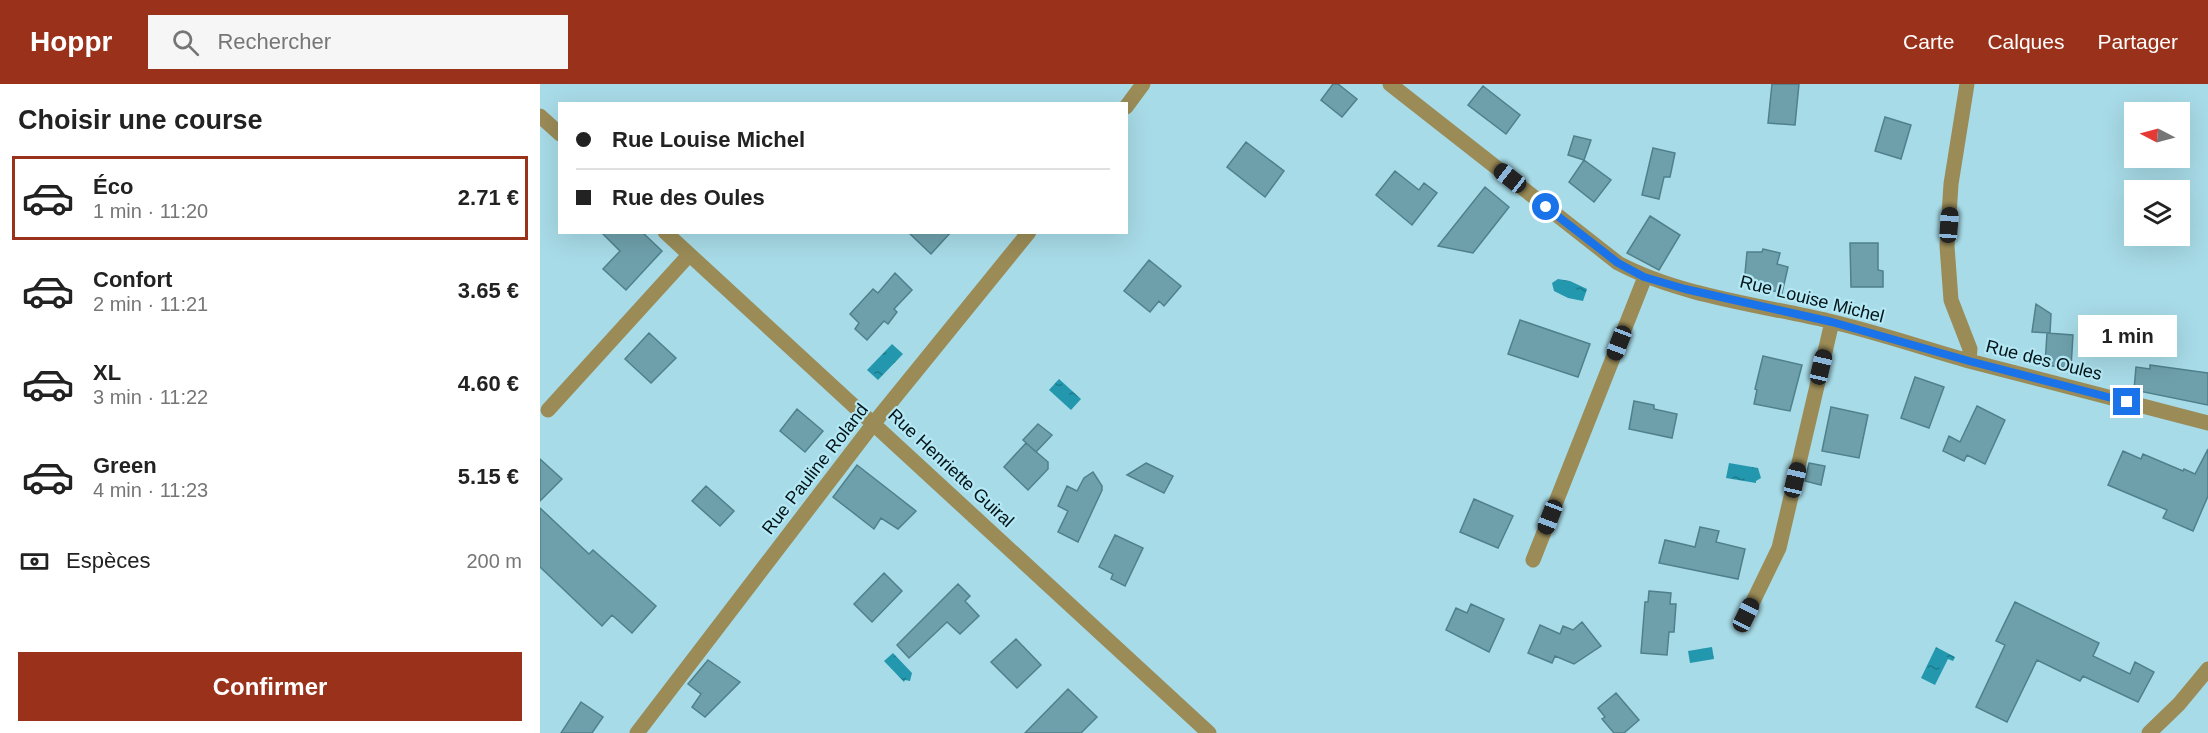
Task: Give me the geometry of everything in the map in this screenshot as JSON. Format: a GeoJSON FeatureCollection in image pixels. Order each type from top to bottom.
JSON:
{"type":"FeatureCollection","features":[{"type":"Feature","properties":{"kind":"street"},"geometry":{"type":"LineString","coordinates":[[1128,104],[1143,84]]}},
{"type":"Feature","properties":{"kind":"street","name":"Rue Louise Michel"},"geometry":{"type":"LineString","coordinates":[[1390,84],[1618,263],[1644,277],[1685,289],[1832,322],[1969,361]]}},
{"type":"Feature","properties":{"kind":"street","name":"Rue des Oules"},"geometry":{"type":"LineString","coordinates":[[1967,84],[1951,184],[1947,246],[1951,300],[1970,349],[1969,361],[2208,423]]}},
{"type":"Feature","properties":{"kind":"street"},"geometry":{"type":"LineString","coordinates":[[540,116],[558,132]]}},
{"type":"Feature","properties":{"kind":"street","name":"Rue Henriette Guiral"},"geometry":{"type":"LineString","coordinates":[[667,234],[1209,733]]}},
{"type":"Feature","properties":{"kind":"street","name":"Rue Pauline Roland"},"geometry":{"type":"LineString","coordinates":[[637,733],[874,423],[1027,234]]}},
{"type":"Feature","properties":{"kind":"street"},"geometry":{"type":"LineString","coordinates":[[548,410],[689,255]]}},
{"type":"Feature","properties":{"kind":"street"},"geometry":{"type":"LineString","coordinates":[[1533,560],[1644,277]]}},
{"type":"Feature","properties":{"kind":"street"},"geometry":{"type":"LineString","coordinates":[[1746,615],[1779,548],[1832,322]]}},
{"type":"Feature","properties":{"kind":"street"},"geometry":{"type":"LineString","coordinates":[[2149,733],[2179,704],[2208,669]]}},
{"type":"Feature","properties":{"kind":"water"},"geometry":{"type":"Polygon","coordinates":[[[1558,279],[1570,281],[1587,289],[1583,301],[1568,298],[1554,291],[1552,283],[1558,279]]]}},
{"type":"Feature","properties":{"kind":"water"},"geometry":{"type":"Polygon","coordinates":[[[892,344],[903,354],[878,380],[867,370],[892,344]]]}},
{"type":"Feature","properties":{"kind":"water"},"geometry":{"type":"Polygon","coordinates":[[[1059,379],[1081,399],[1071,410],[1049,390],[1059,379]]]}},
{"type":"Feature","properties":{"kind":"water"},"geometry":{"type":"Polygon","coordinates":[[[1729,463],[1758,468],[1761,478],[1756,483],[1726,478],[1729,463]]]}},
{"type":"Feature","properties":{"kind":"water"},"geometry":{"type":"Polygon","coordinates":[[[1712,647],[1714,659],[1690,663],[1688,651],[1712,647]]]}},
{"type":"Feature","properties":{"kind":"water"},"geometry":{"type":"Polygon","coordinates":[[[1936,647],[1955,657],[1953,661],[1948,659],[1935,685],[1921,678],[1936,647]]]}},
{"type":"Feature","properties":{"kind":"water"},"geometry":{"type":"Polygon","coordinates":[[[893,653],[912,673],[910,681],[905,680],[904,682],[884,661],[893,653]]]}},
{"type":"Feature","properties":{"kind":"building"},"geometry":{"type":"Polygon","coordinates":[[[1333,84],[1338,84],[1357,99],[1342,117],[1321,100],[1333,84]]]}},
{"type":"Feature","properties":{"kind":"building"},"geometry":{"type":"Polygon","coordinates":[[[1772,84],[1799,84],[1795,125],[1768,123],[1772,84]]]}},
{"type":"Feature","properties":{"kind":"building"},"geometry":{"type":"Polygon","coordinates":[[[1483,86],[1520,115],[1506,134],[1468,105],[1483,86]]]}},
{"type":"Feature","properties":{"kind":"building"},"geometry":{"type":"Polygon","coordinates":[[[1885,117],[1911,125],[1901,159],[1875,151],[1885,117]]]}},
{"type":"Feature","properties":{"kind":"building"},"geometry":{"type":"Polygon","coordinates":[[[1574,136],[1591,140],[1584,160],[1568,155],[1574,136]]]}},
{"type":"Feature","properties":{"kind":"building"},"geometry":{"type":"Polygon","coordinates":[[[1246,142],[1284,171],[1265,197],[1227,167],[1246,142]]]}},
{"type":"Feature","properties":{"kind":"building"},"geometry":{"type":"Polygon","coordinates":[[[1653,148],[1675,153],[1670,177],[1664,177],[1659,199],[1642,195],[1653,148]]]}},
{"type":"Feature","properties":{"kind":"building"},"geometry":{"type":"Polygon","coordinates":[[[1584,160],[1611,180],[1594,202],[1569,182],[1584,160]]]}},
{"type":"Feature","properties":{"kind":"building"},"geometry":{"type":"Polygon","coordinates":[[[1395,171],[1419,190],[1424,183],[1437,193],[1412,225],[1376,195],[1395,171]]]}},
{"type":"Feature","properties":{"kind":"building"},"geometry":{"type":"Polygon","coordinates":[[[1485,187],[1509,207],[1473,253],[1438,246],[1485,187]]]}},
{"type":"Feature","properties":{"kind":"building"},"geometry":{"type":"Polygon","coordinates":[[[1650,216],[1680,235],[1659,270],[1627,253],[1650,216]]]}},
{"type":"Feature","properties":{"kind":"building"},"geometry":{"type":"Polygon","coordinates":[[[603,234],[644,234],[662,251],[626,290],[603,269],[620,251],[603,234]]]}},
{"type":"Feature","properties":{"kind":"building"},"geometry":{"type":"Polygon","coordinates":[[[910,234],[949,234],[931,254],[910,234]]]}},
{"type":"Feature","properties":{"kind":"building"},"geometry":{"type":"Polygon","coordinates":[[[1850,243],[1878,243],[1878,270],[1883,271],[1883,287],[1851,287],[1850,243]]]}},
{"type":"Feature","properties":{"kind":"building"},"geometry":{"type":"Polygon","coordinates":[[[1763,249],[1780,253],[1777,264],[1788,267],[1782,293],[1744,284],[1747,252],[1762,252],[1763,249]]]}},
{"type":"Feature","properties":{"kind":"building"},"geometry":{"type":"Polygon","coordinates":[[[1149,260],[1181,286],[1164,306],[1159,301],[1150,312],[1124,291],[1149,260]]]}},
{"type":"Feature","properties":{"kind":"building"},"geometry":{"type":"Polygon","coordinates":[[[895,273],[912,290],[894,309],[897,312],[888,324],[884,321],[867,340],[855,329],[859,323],[850,314],[873,289],[878,293],[895,273]]]}},
{"type":"Feature","properties":{"kind":"building"},"geometry":{"type":"Polygon","coordinates":[[[2036,304],[2051,314],[2050,333],[2032,332],[2036,304]]]}},
{"type":"Feature","properties":{"kind":"building"},"geometry":{"type":"Polygon","coordinates":[[[1520,320],[1590,344],[1578,377],[1508,354],[1520,320]]]}},
{"type":"Feature","properties":{"kind":"building"},"geometry":{"type":"Polygon","coordinates":[[[649,333],[676,358],[651,383],[625,359],[649,333]]]}},
{"type":"Feature","properties":{"kind":"building"},"geometry":{"type":"Polygon","coordinates":[[[2047,333],[2073,335],[2071,368],[2045,365],[2047,333]]]}},
{"type":"Feature","properties":{"kind":"building"},"geometry":{"type":"Polygon","coordinates":[[[1763,356],[1802,365],[1790,411],[1754,404],[1763,356]]]}},
{"type":"Feature","properties":{"kind":"building"},"geometry":{"type":"Polygon","coordinates":[[[2150,365],[2208,373],[2208,405],[2134,390],[2136,367],[2150,369],[2150,365]]]}},
{"type":"Feature","properties":{"kind":"building"},"geometry":{"type":"Polygon","coordinates":[[[1915,377],[1944,387],[1929,428],[1901,418],[1915,377]]]}},
{"type":"Feature","properties":{"kind":"building"},"geometry":{"type":"Polygon","coordinates":[[[1634,401],[1654,405],[1654,409],[1677,414],[1672,438],[1629,429],[1634,401]]]}},
{"type":"Feature","properties":{"kind":"building"},"geometry":{"type":"Polygon","coordinates":[[[1977,406],[2005,420],[1985,464],[1967,455],[1964,461],[1943,451],[1949,436],[1960,442],[1977,406]]]}},
{"type":"Feature","properties":{"kind":"building"},"geometry":{"type":"Polygon","coordinates":[[[1831,407],[1868,415],[1859,458],[1822,451],[1831,407]]]}},
{"type":"Feature","properties":{"kind":"building"},"geometry":{"type":"Polygon","coordinates":[[[797,409],[823,431],[805,452],[780,431],[797,409]]]}},
{"type":"Feature","properties":{"kind":"building"},"geometry":{"type":"Polygon","coordinates":[[[1038,424],[1052,435],[1036,452],[1023,440],[1038,424]]]}},
{"type":"Feature","properties":{"kind":"building"},"geometry":{"type":"Polygon","coordinates":[[[1026,443],[1048,462],[1048,469],[1028,490],[1004,467],[1026,443]]]}},
{"type":"Feature","properties":{"kind":"building"},"geometry":{"type":"Polygon","coordinates":[[[2208,449],[2208,496],[2193,531],[2163,518],[2167,510],[2108,485],[2123,451],[2141,459],[2143,454],[2195,474],[2208,449]]]}},
{"type":"Feature","properties":{"kind":"building"},"geometry":{"type":"Polygon","coordinates":[[[540,459],[562,479],[540,501],[540,459]]]}},
{"type":"Feature","properties":{"kind":"building"},"geometry":{"type":"Polygon","coordinates":[[[1146,463],[1173,476],[1164,493],[1127,475],[1146,463]]]}},
{"type":"Feature","properties":{"kind":"building"},"geometry":{"type":"Polygon","coordinates":[[[1809,463],[1825,466],[1821,485],[1805,481],[1809,463]]]}},
{"type":"Feature","properties":{"kind":"building"},"geometry":{"type":"Polygon","coordinates":[[[857,465],[916,511],[898,529],[881,518],[874,529],[833,497],[857,465]]]}},
{"type":"Feature","properties":{"kind":"building"},"geometry":{"type":"Polygon","coordinates":[[[1093,472],[1102,490],[1078,542],[1058,532],[1068,511],[1058,506],[1067,486],[1077,491],[1084,478],[1093,472]]]}},
{"type":"Feature","properties":{"kind":"building"},"geometry":{"type":"Polygon","coordinates":[[[706,486],[734,511],[720,526],[692,501],[706,486]]]}},
{"type":"Feature","properties":{"kind":"building"},"geometry":{"type":"Polygon","coordinates":[[[1474,499],[1513,516],[1498,548],[1460,532],[1474,499]]]}},
{"type":"Feature","properties":{"kind":"building"},"geometry":{"type":"Polygon","coordinates":[[[540,508],[589,554],[593,550],[656,606],[632,633],[612,615],[602,626],[540,567],[540,508]]]}},
{"type":"Feature","properties":{"kind":"building"},"geometry":{"type":"Polygon","coordinates":[[[1700,527],[1719,531],[1716,542],[1745,549],[1738,579],[1659,563],[1665,540],[1695,547],[1700,527]]]}},
{"type":"Feature","properties":{"kind":"building"},"geometry":{"type":"Polygon","coordinates":[[[1115,535],[1143,548],[1125,586],[1111,579],[1113,574],[1099,567],[1115,535]]]}},
{"type":"Feature","properties":{"kind":"building"},"geometry":{"type":"Polygon","coordinates":[[[884,573],[902,591],[872,622],[854,604],[884,573]]]}},
{"type":"Feature","properties":{"kind":"building"},"geometry":{"type":"Polygon","coordinates":[[[958,584],[970,596],[965,601],[979,616],[960,634],[947,622],[909,658],[897,645],[958,584]]]}},
{"type":"Feature","properties":{"kind":"building"},"geometry":{"type":"Polygon","coordinates":[[[1649,591],[1671,593],[1670,604],[1676,604],[1674,632],[1669,632],[1667,655],[1641,653],[1645,602],[1648,602],[1649,591]]]}},
{"type":"Feature","properties":{"kind":"building"},"geometry":{"type":"Polygon","coordinates":[[[2015,602],[2099,643],[2093,656],[2130,674],[2135,662],[2154,672],[2138,702],[2083,676],[2080,681],[2037,660],[2007,722],[1976,707],[2005,645],[1996,641],[2015,602]]]}},
{"type":"Feature","properties":{"kind":"building"},"geometry":{"type":"Polygon","coordinates":[[[1471,604],[1504,619],[1489,652],[1446,630],[1456,608],[1467,613],[1471,604]]]}},
{"type":"Feature","properties":{"kind":"building"},"geometry":{"type":"Polygon","coordinates":[[[1582,622],[1601,646],[1574,664],[1555,656],[1552,663],[1528,653],[1540,625],[1560,634],[1563,626],[1573,630],[1582,622]]]}},
{"type":"Feature","properties":{"kind":"building"},"geometry":{"type":"Polygon","coordinates":[[[1016,639],[1041,665],[1017,688],[991,662],[1016,639]]]}},
{"type":"Feature","properties":{"kind":"building"},"geometry":{"type":"Polygon","coordinates":[[[708,660],[740,682],[705,717],[692,707],[701,694],[688,684],[708,660]]]}},
{"type":"Feature","properties":{"kind":"building"},"geometry":{"type":"Polygon","coordinates":[[[1068,689],[1097,717],[1081,733],[1025,733],[1068,689]]]}},
{"type":"Feature","properties":{"kind":"building"},"geometry":{"type":"Polygon","coordinates":[[[1616,693],[1639,720],[1624,733],[1614,733],[1602,719],[1605,717],[1598,708],[1616,693]]]}},
{"type":"Feature","properties":{"kind":"building"},"geometry":{"type":"Polygon","coordinates":[[[581,702],[603,717],[592,733],[561,733],[581,702]]]}},
{"type":"Feature","properties":{"kind":"route"},"geometry":{"type":"LineString","coordinates":[[1546,207],[1618,263],[1644,277],[1685,289],[1832,322],[2127,402]]}}]}
